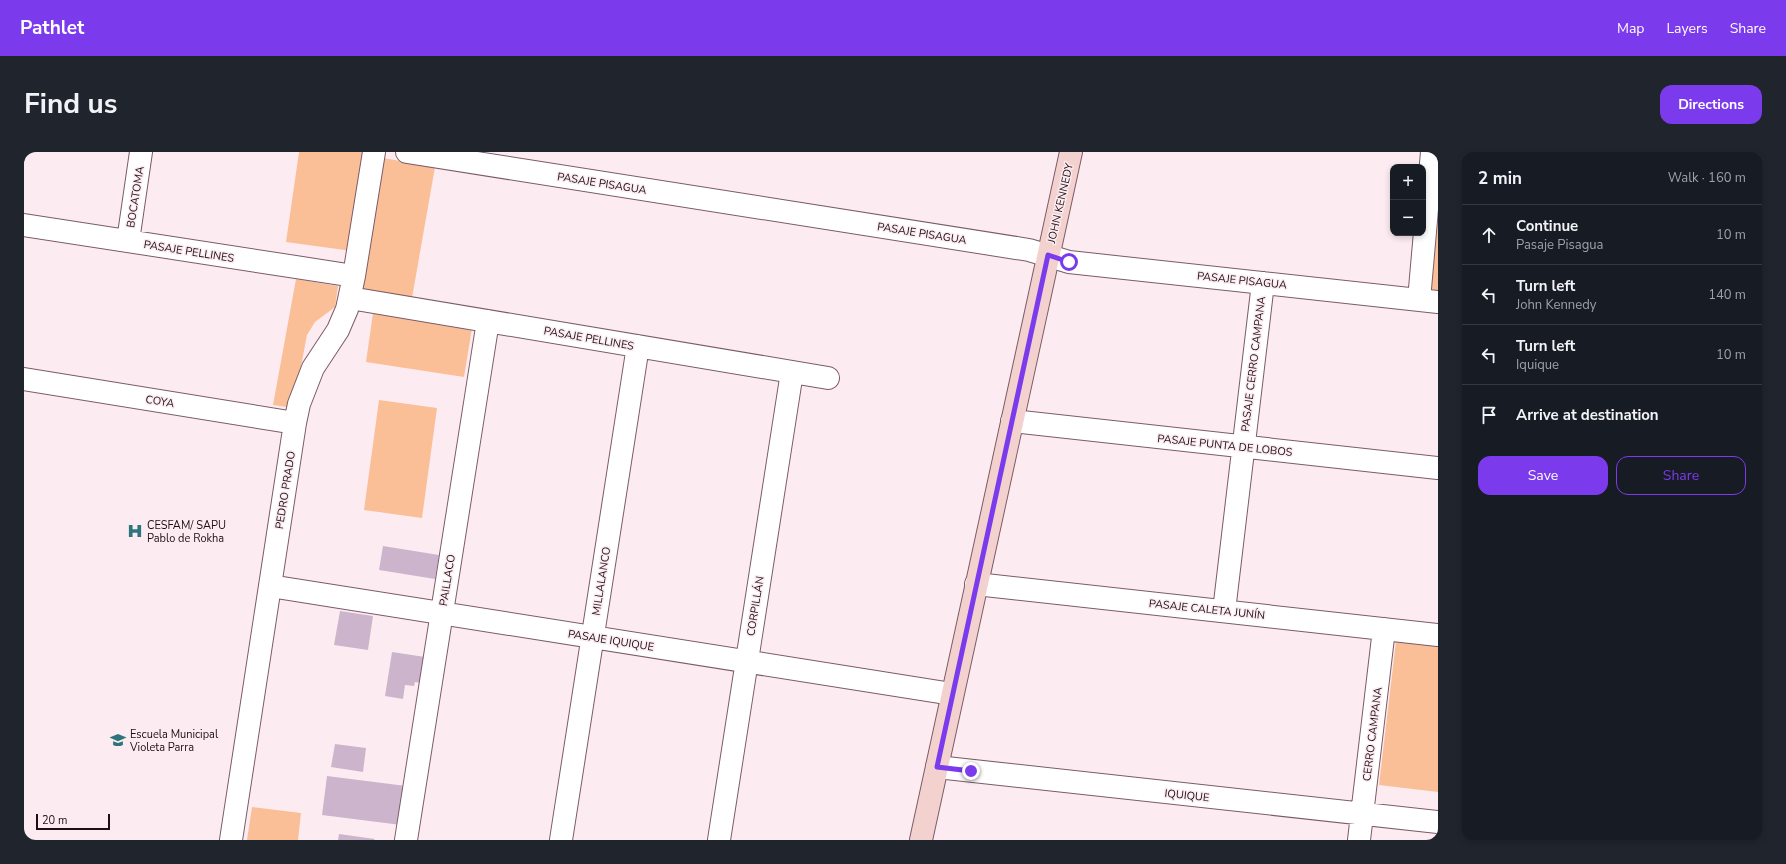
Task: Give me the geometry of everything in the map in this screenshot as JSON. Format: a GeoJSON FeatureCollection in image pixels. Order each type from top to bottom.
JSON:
{"type":"FeatureCollection","features":[{"type":"Feature","properties":{"kind":"street","name":"BOCATOMA"},"geometry":{"type":"LineString","coordinates":[[128,241],[141,152]]}},
{"type":"Feature","properties":{"kind":"street","name":"PEDRO PRADO"},"geometry":{"type":"LineString","coordinates":[[231,840],[295,423],[299,404],[308,379],[322,353],[343,320],[350,298],[374,152]]}},
{"type":"Feature","properties":{"kind":"street","name":"PASAJE PISAGUA"},"geometry":{"type":"LineString","coordinates":[[407,152],[1030,250],[1069,262],[1429,301]]}},
{"type":"Feature","properties":{"kind":"street","name":"JOHN KENNEDY"},"geometry":{"type":"LineString","coordinates":[[921,840],[1071,152]]}},
{"type":"Feature","properties":{"kind":"street"},"geometry":{"type":"LineString","coordinates":[[1429,301],[1432,152]]}},
{"type":"Feature","properties":{"kind":"street","name":"PASAJE PELLINES"},"geometry":{"type":"LineString","coordinates":[[24,225],[354,276]]}},
{"type":"Feature","properties":{"kind":"street","name":"PASAJE CERRO CAMPANA"},"geometry":{"type":"LineString","coordinates":[[1224,611],[1263,283]]}},
{"type":"Feature","properties":{"kind":"street","name":"PASAJE PELLINES"},"geometry":{"type":"LineString","coordinates":[[350,298],[828,378]]}},
{"type":"Feature","properties":{"kind":"street","name":"PAILLACO"},"geometry":{"type":"LineString","coordinates":[[406,840],[488,321]]}},
{"type":"Feature","properties":{"kind":"street","name":"MILLALANCO"},"geometry":{"type":"LineString","coordinates":[[561,840],[638,346]]}},
{"type":"Feature","properties":{"kind":"street","name":"CORPILLÁN"},"geometry":{"type":"LineString","coordinates":[[718,840],[792,372]]}},
{"type":"Feature","properties":{"kind":"street","name":"COYA"},"geometry":{"type":"LineString","coordinates":[[24,379],[295,423]]}},
{"type":"Feature","properties":{"kind":"street","name":"PASAJE PUNTA DE LOBOS"},"geometry":{"type":"LineString","coordinates":[[1012,421],[1438,468]]}},
{"type":"Feature","properties":{"kind":"street","name":"PASAJE CALETA JUNÍN"},"geometry":{"type":"LineString","coordinates":[[976,584],[1438,634]]}},
{"type":"Feature","properties":{"kind":"street","name":"PASAJE IQUIQUE"},"geometry":{"type":"LineString","coordinates":[[270,586],[952,694]]}},
{"type":"Feature","properties":{"kind":"street","name":"CERRO CAMPANA"},"geometry":{"type":"LineString","coordinates":[[1359,840],[1384,629]]}},
{"type":"Feature","properties":{"kind":"street","name":"IQUIQUE"},"geometry":{"type":"LineString","coordinates":[[937,767],[1438,822]]}},
{"type":"Feature","properties":{"kind":"shaded area"},"geometry":{"type":"Polygon","coordinates":[[[299,152],[366,152],[352,251],[286,242],[299,152]]]}},
{"type":"Feature","properties":{"kind":"shaded area"},"geometry":{"type":"Polygon","coordinates":[[[383,158],[435,167],[412,298],[361,289],[383,158]]]}},
{"type":"Feature","properties":{"kind":"shaded area"},"geometry":{"type":"Polygon","coordinates":[[[1438,212],[1438,294],[1430,294],[1438,212]]]}},
{"type":"Feature","properties":{"kind":"shaded area"},"geometry":{"type":"Polygon","coordinates":[[[296,279],[338,286],[335,307],[315,322],[307,335],[293,408],[273,405],[296,279]]]}},
{"type":"Feature","properties":{"kind":"shaded area"},"geometry":{"type":"Polygon","coordinates":[[[373,313],[472,328],[464,377],[366,362],[373,313]]]}},
{"type":"Feature","properties":{"kind":"shaded area"},"geometry":{"type":"Polygon","coordinates":[[[379,400],[437,408],[422,518],[364,510],[379,400]]]}},
{"type":"Feature","properties":{"kind":"shaded area"},"geometry":{"type":"Polygon","coordinates":[[[1396,641],[1438,646],[1438,792],[1379,785],[1396,641]]]}},
{"type":"Feature","properties":{"kind":"shaded area"},"geometry":{"type":"Polygon","coordinates":[[[252,807],[301,813],[298,840],[247,840],[252,807]]]}},
{"type":"Feature","properties":{"kind":"building"},"geometry":{"type":"Polygon","coordinates":[[[383,546],[439,555],[435,579],[379,570],[383,546]]]}},
{"type":"Feature","properties":{"kind":"building"},"geometry":{"type":"Polygon","coordinates":[[[340,611],[373,616],[368,650],[334,645],[340,611]]]}},
{"type":"Feature","properties":{"kind":"building"},"geometry":{"type":"Polygon","coordinates":[[[392,652],[425,657],[421,683],[415,682],[414,686],[405,685],[403,699],[385,696],[392,652]]]}},
{"type":"Feature","properties":{"kind":"building"},"geometry":{"type":"Polygon","coordinates":[[[335,744],[366,748],[363,772],[331,767],[335,744]]]}},
{"type":"Feature","properties":{"kind":"building"},"geometry":{"type":"Polygon","coordinates":[[[327,776],[406,786],[401,825],[322,815],[327,776]]]}},
{"type":"Feature","properties":{"kind":"building"},"geometry":{"type":"Polygon","coordinates":[[[339,834],[375,839],[338,840],[339,834]]]}},
{"type":"Feature","properties":{"kind":"place","name":"CESFAM/ SAPU Pablo de Rokha"},"geometry":{"type":"Point","coordinates":[135,531]}},
{"type":"Feature","properties":{"kind":"place","name":"Escuela Municipal Violeta Parra"},"geometry":{"type":"Point","coordinates":[118,740]}},
{"type":"Feature","properties":{"kind":"route"},"geometry":{"type":"LineString","coordinates":[[971,771],[937,767],[1048,255],[1069,262]]}}]}
